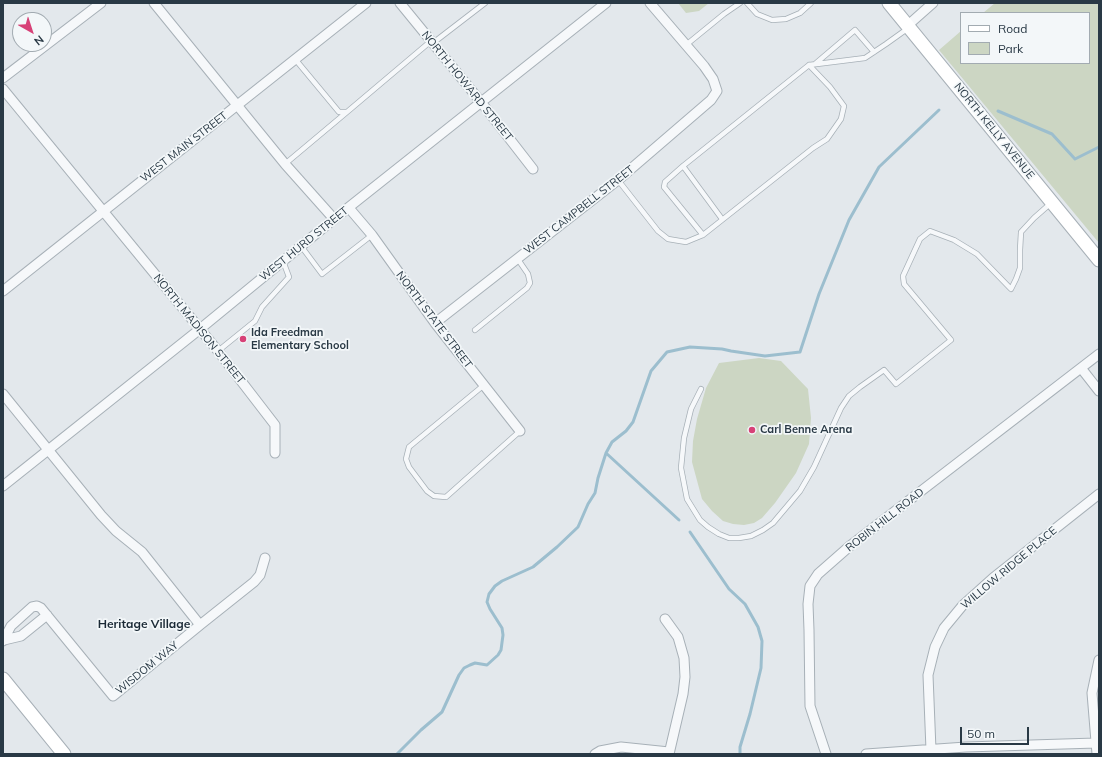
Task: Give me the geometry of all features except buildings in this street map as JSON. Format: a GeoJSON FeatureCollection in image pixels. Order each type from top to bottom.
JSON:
{"type":"FeatureCollection","features":[{"type":"Feature","properties":{"kind":"main road","name":"NORTH KELLY AVENUE"},"geometry":{"type":"LineString","coordinates":[[889,3],[1099,260]]}},
{"type":"Feature","properties":{"kind":"main road"},"geometry":{"type":"LineString","coordinates":[[3,679],[64,754]]}},
{"type":"Feature","properties":{"kind":"street"},"geometry":{"type":"LineString","coordinates":[[3,78],[101,3]]}},
{"type":"Feature","properties":{"kind":"street"},"geometry":{"type":"LineString","coordinates":[[154,3],[285,164],[334,219]]}},
{"type":"Feature","properties":{"kind":"street","name":"WEST MAIN STREET"},"geometry":{"type":"LineString","coordinates":[[3,291],[366,3]]}},
{"type":"Feature","properties":{"kind":"street","name":"NORTH HOWARD STREET"},"geometry":{"type":"LineString","coordinates":[[400,3],[481,102],[533,169]]}},
{"type":"Feature","properties":{"kind":"street","name":"WEST HURD STREET"},"geometry":{"type":"LineString","coordinates":[[3,486],[200,329],[334,219],[606,3]]}},
{"type":"Feature","properties":{"kind":"street"},"geometry":{"type":"LineString","coordinates":[[650,3],[686,45]]}},
{"type":"Feature","properties":{"kind":"street"},"geometry":{"type":"LineString","coordinates":[[908,27],[933,3]]}},
{"type":"Feature","properties":{"kind":"street","name":"WEST CAMPBELL STREET"},"geometry":{"type":"LineString","coordinates":[[435,323],[618,180],[711,100],[717,91],[713,79],[686,45]]}},
{"type":"Feature","properties":{"kind":"street","name":"NORTH MADISON STREET"},"geometry":{"type":"LineString","coordinates":[[3,89],[218,351],[275,425],[275,453]]}},
{"type":"Feature","properties":{"kind":"street","name":"NORTH STATE STREET"},"geometry":{"type":"LineString","coordinates":[[349,208],[372,235],[435,323],[520,430]]}},
{"type":"Feature","properties":{"kind":"street","name":"ROBIN HILL ROAD"},"geometry":{"type":"LineString","coordinates":[[826,754],[810,706],[808,604],[810,586],[818,574],[851,545],[1099,354]]}},
{"type":"Feature","properties":{"kind":"street"},"geometry":{"type":"LineString","coordinates":[[1081,368],[1099,391]]}},
{"type":"Feature","properties":{"kind":"street"},"geometry":{"type":"LineString","coordinates":[[3,394],[102,516],[116,531],[142,552],[200,625]]}},
{"type":"Feature","properties":{"kind":"street","name":"WILLOW RIDGE PLACE"},"geometry":{"type":"LineString","coordinates":[[932,750],[928,675],[935,647],[944,628],[963,605],[993,578],[1099,494]]}},
{"type":"Feature","properties":{"kind":"street","name":"WISDOM WAY"},"geometry":{"type":"LineString","coordinates":[[47,615],[113,696],[254,582],[260,575],[265,558]]}},
{"type":"Feature","properties":{"kind":"street"},"geometry":{"type":"LineString","coordinates":[[37,606],[47,615],[21,636],[4,640],[11,626],[32,607],[37,606]]}},
{"type":"Feature","properties":{"kind":"street"},"geometry":{"type":"LineString","coordinates":[[595,754],[600,751],[621,747],[669,753],[683,694],[685,677],[684,658],[678,637],[665,619]]}},
{"type":"Feature","properties":{"kind":"street"},"geometry":{"type":"LineString","coordinates":[[1097,754],[1092,693],[1099,660]]}},
{"type":"Feature","properties":{"kind":"street"},"geometry":{"type":"LineString","coordinates":[[866,754],[966,747],[1096,743]]}},
{"type":"Feature","properties":{"kind":"lane"},"geometry":{"type":"LineString","coordinates":[[285,164],[432,42],[484,3]]}},
{"type":"Feature","properties":{"kind":"lane"},"geometry":{"type":"LineString","coordinates":[[686,45],[740,3]]}},
{"type":"Feature","properties":{"kind":"lane"},"geometry":{"type":"LineString","coordinates":[[747,3],[757,14],[772,20],[786,19],[800,13],[811,3]]}},
{"type":"Feature","properties":{"kind":"lane"},"geometry":{"type":"LineString","coordinates":[[703,234],[664,187],[666,182],[683,166],[809,65],[865,58],[908,27]]}},
{"type":"Feature","properties":{"kind":"lane"},"geometry":{"type":"LineString","coordinates":[[815,64],[855,30],[874,52]]}},
{"type":"Feature","properties":{"kind":"lane"},"geometry":{"type":"LineString","coordinates":[[295,59],[339,112],[347,112]]}},
{"type":"Feature","properties":{"kind":"lane"},"geometry":{"type":"LineString","coordinates":[[618,180],[658,231],[668,239],[686,242],[703,234],[827,138],[841,119],[844,106],[830,87],[809,65]]}},
{"type":"Feature","properties":{"kind":"lane"},"geometry":{"type":"LineString","coordinates":[[683,166],[722,219]]}},
{"type":"Feature","properties":{"kind":"lane"},"geometry":{"type":"LineString","coordinates":[[701,389],[691,409],[684,438],[681,468],[687,499],[700,520],[708,528],[729,538],[751,536],[773,523],[800,491],[814,467],[841,408],[849,396],[884,370],[896,384],[951,340],[904,284],[903,276],[920,239],[930,231],[954,240],[977,254],[1011,289],[1020,268],[1022,232],[1034,218],[1052,202]]}},
{"type":"Feature","properties":{"kind":"lane"},"geometry":{"type":"LineString","coordinates":[[301,246],[322,274],[372,235]]}},
{"type":"Feature","properties":{"kind":"lane"},"geometry":{"type":"LineString","coordinates":[[475,330],[527,288],[530,283],[528,274],[517,258]]}},
{"type":"Feature","properties":{"kind":"lane"},"geometry":{"type":"LineString","coordinates":[[218,351],[255,321],[262,307],[289,277],[283,261]]}},
{"type":"Feature","properties":{"kind":"lane"},"geometry":{"type":"LineString","coordinates":[[484,385],[409,446],[406,459],[409,467],[428,491],[434,496],[446,497],[520,430]]}},
{"type":"Feature","properties":{"kind":"green space"},"geometry":{"type":"Polygon","coordinates":[[[678,3],[709,3],[699,11],[686,13],[678,3]]]}},
{"type":"Feature","properties":{"kind":"green space"},"geometry":{"type":"Polygon","coordinates":[[[995,3],[1099,3],[1099,243],[939,50],[960,32],[960,64],[1090,64],[1090,12],[984,12],[995,3]]]}},
{"type":"Feature","properties":{"kind":"green space","name":"Carl Benne Arena"},"geometry":{"type":"Polygon","coordinates":[[[759,358],[781,361],[808,389],[811,418],[809,444],[796,473],[775,503],[762,518],[754,523],[744,525],[733,524],[723,521],[702,499],[692,462],[693,441],[697,419],[706,388],[719,363],[759,358]]]}},
{"type":"Feature","properties":{"kind":"waterway"},"geometry":{"type":"LineString","coordinates":[[397,754],[442,712],[459,675],[464,668],[475,663],[487,665],[498,655],[501,650],[503,635],[502,628],[487,602],[489,594],[495,586],[502,581],[533,567],[578,527],[588,504],[595,493],[606,453],[612,442],[626,431],[633,422],[651,371],[667,352],[690,347],[722,349],[765,356],[800,352],[819,294],[849,220],[879,167],[939,110]]}},
{"type":"Feature","properties":{"kind":"waterway"},"geometry":{"type":"LineString","coordinates":[[998,111],[1052,134],[1075,159],[1099,147]]}},
{"type":"Feature","properties":{"kind":"waterway"},"geometry":{"type":"LineString","coordinates":[[606,453],[679,520]]}},
{"type":"Feature","properties":{"kind":"waterway"},"geometry":{"type":"LineString","coordinates":[[690,532],[729,589],[745,604],[758,627],[762,641],[761,668],[740,747],[740,754]]}},
{"type":"Feature","properties":{"kind":"place","name":"Ida Freedman Elementary School"},"geometry":{"type":"Point","coordinates":[243,339]}},
{"type":"Feature","properties":{"kind":"place","name":"Carl Benne Arena"},"geometry":{"type":"Point","coordinates":[752,430]}},
{"type":"Feature","properties":{"kind":"district","name":"Heritage Village"},"geometry":{"type":"Point","coordinates":[144,624]}}]}
